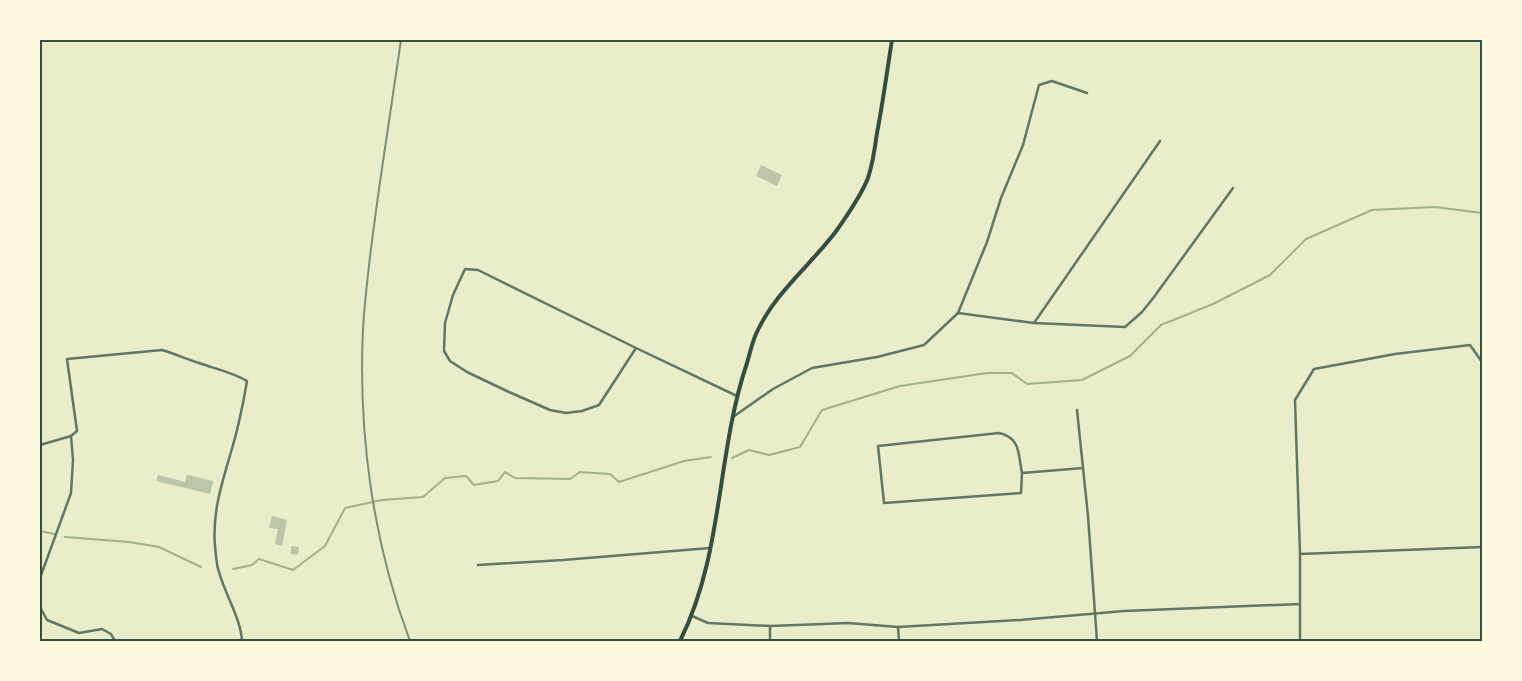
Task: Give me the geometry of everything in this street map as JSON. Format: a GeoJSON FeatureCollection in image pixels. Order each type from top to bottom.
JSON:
{"type":"FeatureCollection","features":[{"type":"Feature","properties":{"kind":"main road"},"geometry":{"type":"LineString","coordinates":[[680,641],[692,616],[712,548],[732,418],[756,334],[780,296],[836,230],[859,196],[867,178],[874,152],[892,40]]}},
{"type":"Feature","properties":{"kind":"street"},"geometry":{"type":"LineString","coordinates":[[732,418],[773,389],[812,368],[877,357],[924,345],[958,313],[988,242],[1002,198],[1023,145],[1039,85],[1052,81],[1087,92]]}},
{"type":"Feature","properties":{"kind":"street"},"geometry":{"type":"LineString","coordinates":[[1034,323],[1160,141]]}},
{"type":"Feature","properties":{"kind":"street"},"geometry":{"type":"LineString","coordinates":[[958,313],[1034,323],[1120,328],[1128,325],[1154,297],[1232,188]]}},
{"type":"Feature","properties":{"kind":"street"},"geometry":{"type":"LineString","coordinates":[[636,348],[600,405],[582,411],[566,413],[550,410],[467,372],[450,361],[444,351],[445,323],[453,296],[465,269],[478,270],[737,396]]}},
{"type":"Feature","properties":{"kind":"street"},"geometry":{"type":"LineString","coordinates":[[1300,641],[1300,554],[1295,400],[1314,369],[1395,354],[1470,345],[1482,362],[1482,366]]}},
{"type":"Feature","properties":{"kind":"street"},"geometry":{"type":"LineString","coordinates":[[40,445],[71,436],[77,431],[67,359],[162,350],[234,374],[247,381],[234,443],[221,483],[216,512],[215,544],[218,571],[234,612],[242,641]]}},
{"type":"Feature","properties":{"kind":"street"},"geometry":{"type":"LineString","coordinates":[[1078,410],[1097,641]]}},
{"type":"Feature","properties":{"kind":"street"},"geometry":{"type":"LineString","coordinates":[[999,433],[1009,436],[1016,443],[1022,473],[1021,493],[884,503],[878,446],[999,433]]}},
{"type":"Feature","properties":{"kind":"street"},"geometry":{"type":"LineString","coordinates":[[40,578],[71,493],[73,460],[71,436]]}},
{"type":"Feature","properties":{"kind":"street"},"geometry":{"type":"LineString","coordinates":[[1022,473],[1083,468]]}},
{"type":"Feature","properties":{"kind":"street"},"geometry":{"type":"LineString","coordinates":[[1300,554],[1482,547]]}},
{"type":"Feature","properties":{"kind":"street"},"geometry":{"type":"LineString","coordinates":[[478,565],[712,548]]}},
{"type":"Feature","properties":{"kind":"street"},"geometry":{"type":"LineString","coordinates":[[692,616],[708,622],[770,626],[848,623],[898,627],[1020,620],[1096,613],[1300,604]]}},
{"type":"Feature","properties":{"kind":"street"},"geometry":{"type":"LineString","coordinates":[[40,607],[47,620],[79,633],[102,629],[111,634],[115,641]]}},
{"type":"Feature","properties":{"kind":"street"},"geometry":{"type":"LineString","coordinates":[[770,626],[770,641]]}},
{"type":"Feature","properties":{"kind":"street"},"geometry":{"type":"LineString","coordinates":[[898,627],[899,641]]}},
{"type":"Feature","properties":{"kind":"building"},"geometry":{"type":"Polygon","coordinates":[[[761,165],[782,175],[777,186],[756,176],[761,165]]]}},
{"type":"Feature","properties":{"kind":"building"},"geometry":{"type":"Polygon","coordinates":[[[158,475],[185,482],[187,475],[213,481],[210,494],[156,481],[158,475]]]}},
{"type":"Feature","properties":{"kind":"building"},"geometry":{"type":"Polygon","coordinates":[[[272,516],[287,520],[282,546],[275,544],[278,529],[269,528],[272,516]]]}},
{"type":"Feature","properties":{"kind":"building"},"geometry":{"type":"Polygon","coordinates":[[[291,546],[299,547],[298,555],[291,554],[291,546]]]}},
{"type":"Feature","properties":{"kind":"waterway"},"geometry":{"type":"LineString","coordinates":[[732,458],[749,450],[769,455],[800,447],[822,410],[900,386],[987,373],[1012,373],[1027,384],[1082,380],[1130,356],[1161,325],[1213,304],[1270,275],[1306,239],[1372,210],[1435,207],[1482,213]]}},
{"type":"Feature","properties":{"kind":"waterway"},"geometry":{"type":"LineString","coordinates":[[233,569],[252,565],[259,559],[293,570],[325,546],[345,508],[382,500],[423,497],[445,478],[466,476],[474,485],[498,481],[505,472],[515,478],[570,479],[580,472],[610,474],[619,482],[684,461],[711,457]]}},
{"type":"Feature","properties":{"kind":"waterway"},"geometry":{"type":"LineString","coordinates":[[40,531],[54,534]]}},
{"type":"Feature","properties":{"kind":"waterway"},"geometry":{"type":"LineString","coordinates":[[65,537],[129,542],[159,547],[201,567]]}},
{"type":"Feature","properties":{"kind":"railway"},"geometry":{"type":"LineString","coordinates":[[401,40],[370,256],[363,329],[362,368],[366,448],[378,527],[386,566],[410,641]]}}]}
